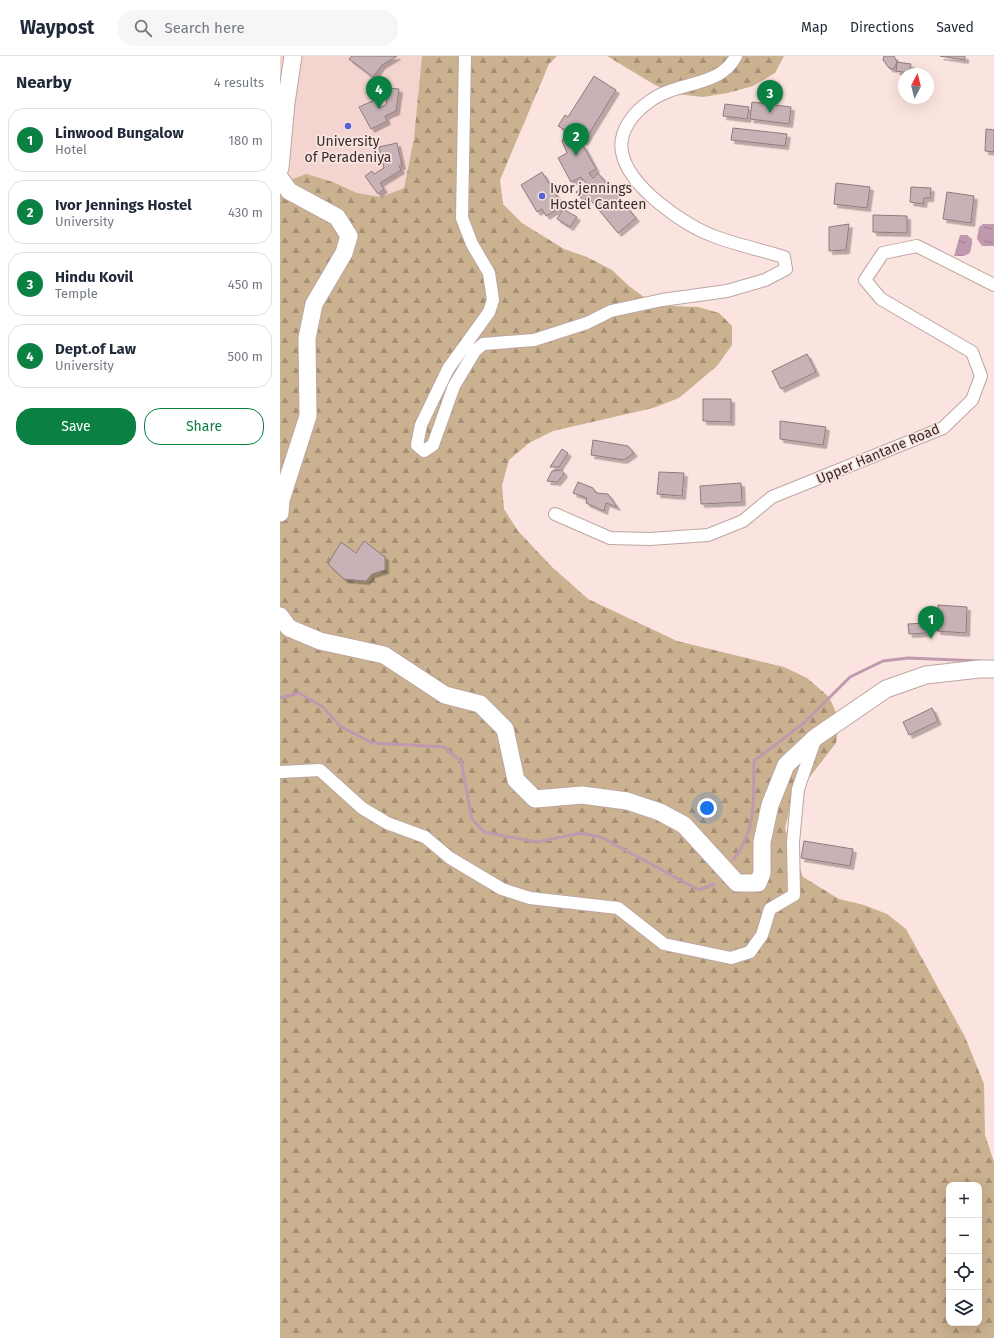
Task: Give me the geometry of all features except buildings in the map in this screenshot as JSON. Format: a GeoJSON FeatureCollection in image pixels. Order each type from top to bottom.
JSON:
{"type":"FeatureCollection","features":[{"type":"Feature","properties":{"kind":"street"},"geometry":{"type":"LineString","coordinates":[[280,168],[286,103],[293,56]]}},
{"type":"Feature","properties":{"kind":"street"},"geometry":{"type":"LineString","coordinates":[[465,56],[462,218],[472,244],[489,273],[493,300],[489,312],[448,369],[421,425],[417,445],[424,451],[433,445],[454,386],[475,351],[483,344],[534,340],[587,323],[611,310],[662,300],[727,291],[765,280],[786,269],[784,257],[715,237],[689,224],[663,206],[633,176],[622,153],[622,141],[629,121],[649,101],[662,94],[719,76],[732,65],[736,56]]}},
{"type":"Feature","properties":{"kind":"street"},"geometry":{"type":"LineString","coordinates":[[280,178],[289,191],[337,217],[349,236],[344,253],[314,304],[307,338],[308,416],[281,500],[280,513]]}},
{"type":"Feature","properties":{"kind":"street","name":"Upper Hantane Road"},"geometry":{"type":"LineString","coordinates":[[555,514],[610,538],[650,539],[708,535],[744,521],[772,497],[943,428],[972,400],[981,376],[972,352],[881,299],[865,280],[883,253],[917,246],[994,285]]}},
{"type":"Feature","properties":{"kind":"street"},"geometry":{"type":"LineString","coordinates":[[280,616],[289,628],[320,641],[384,655],[445,695],[480,704],[505,729],[516,780],[535,799],[582,795],[627,801],[660,812],[684,825],[737,884],[758,883],[762,873],[762,842],[770,804],[786,765],[816,737],[886,689],[926,675],[979,669],[994,669]]}},
{"type":"Feature","properties":{"kind":"street"},"geometry":{"type":"LineString","coordinates":[[280,772],[320,770],[362,808],[387,823],[425,837],[450,858],[502,889],[530,898],[618,908],[664,944],[731,958],[750,952],[762,935],[770,909],[794,895],[793,842],[798,789],[816,737]]}},
{"type":"Feature","properties":{"kind":"shaded area","name":"University of Peradeniya"},"geometry":{"type":"Polygon","coordinates":[[[280,56],[422,56],[414,138],[404,188],[381,197],[357,193],[333,182],[280,184],[280,56]]]}},
{"type":"Feature","properties":{"kind":"green space"},"geometry":{"type":"Polygon","coordinates":[[[422,56],[557,56],[549,64],[500,180],[503,204],[522,223],[564,249],[587,257],[612,270],[629,286],[648,300],[672,306],[698,307],[719,313],[732,326],[732,345],[717,366],[679,398],[653,408],[553,431],[529,443],[509,460],[502,485],[504,509],[518,531],[552,567],[588,599],[677,641],[784,667],[807,678],[829,697],[839,719],[836,743],[805,783],[791,804],[785,828],[803,877],[839,899],[864,905],[887,914],[906,929],[965,1037],[984,1084],[985,1135],[994,1162],[994,1338],[280,1338],[280,184],[306,174],[333,182],[357,193],[381,197],[404,188],[414,138],[422,56]]]}},
{"type":"Feature","properties":{"kind":"green space"},"geometry":{"type":"Polygon","coordinates":[[[607,56],[784,56],[775,73],[753,86],[728,93],[703,97],[677,94],[655,85],[607,56]]]}},
{"type":"Feature","properties":{"kind":"water"},"geometry":{"type":"Polygon","coordinates":[[[983,224],[994,224],[994,246],[982,246],[977,239],[979,227],[983,224]]]}},
{"type":"Feature","properties":{"kind":"water"},"geometry":{"type":"Polygon","coordinates":[[[960,235],[967,235],[972,239],[970,253],[964,256],[954,256],[960,235]]]}},
{"type":"Feature","properties":{"kind":"waterway"},"geometry":{"type":"LineString","coordinates":[[733,860],[747,836],[750,825],[754,801],[754,761],[805,722],[850,677],[883,661],[908,658],[980,661]]}},
{"type":"Feature","properties":{"kind":"waterway"},"geometry":{"type":"LineString","coordinates":[[280,698],[299,693],[323,707],[340,726],[372,743],[444,747],[461,761],[472,819],[484,832],[537,842],[581,833],[601,837],[699,890],[714,884]]}},
{"type":"Feature","properties":{"kind":"place","name":"Dept.of Law"},"geometry":{"type":"Point","coordinates":[379,109]}},
{"type":"Feature","properties":{"kind":"place","name":"Hindu Kovil"},"geometry":{"type":"Point","coordinates":[770,113]}},
{"type":"Feature","properties":{"kind":"place","name":"University of Peradeniya"},"geometry":{"type":"Point","coordinates":[348,126]}},
{"type":"Feature","properties":{"kind":"place","name":"Ivor Jennings Hostel"},"geometry":{"type":"Point","coordinates":[576,156]}},
{"type":"Feature","properties":{"kind":"place","name":"Ivor jennings Hostel Canteen"},"geometry":{"type":"Point","coordinates":[542,196]}},
{"type":"Feature","properties":{"kind":"place","name":"Linwood Bungalow"},"geometry":{"type":"Point","coordinates":[931,639]}}]}
